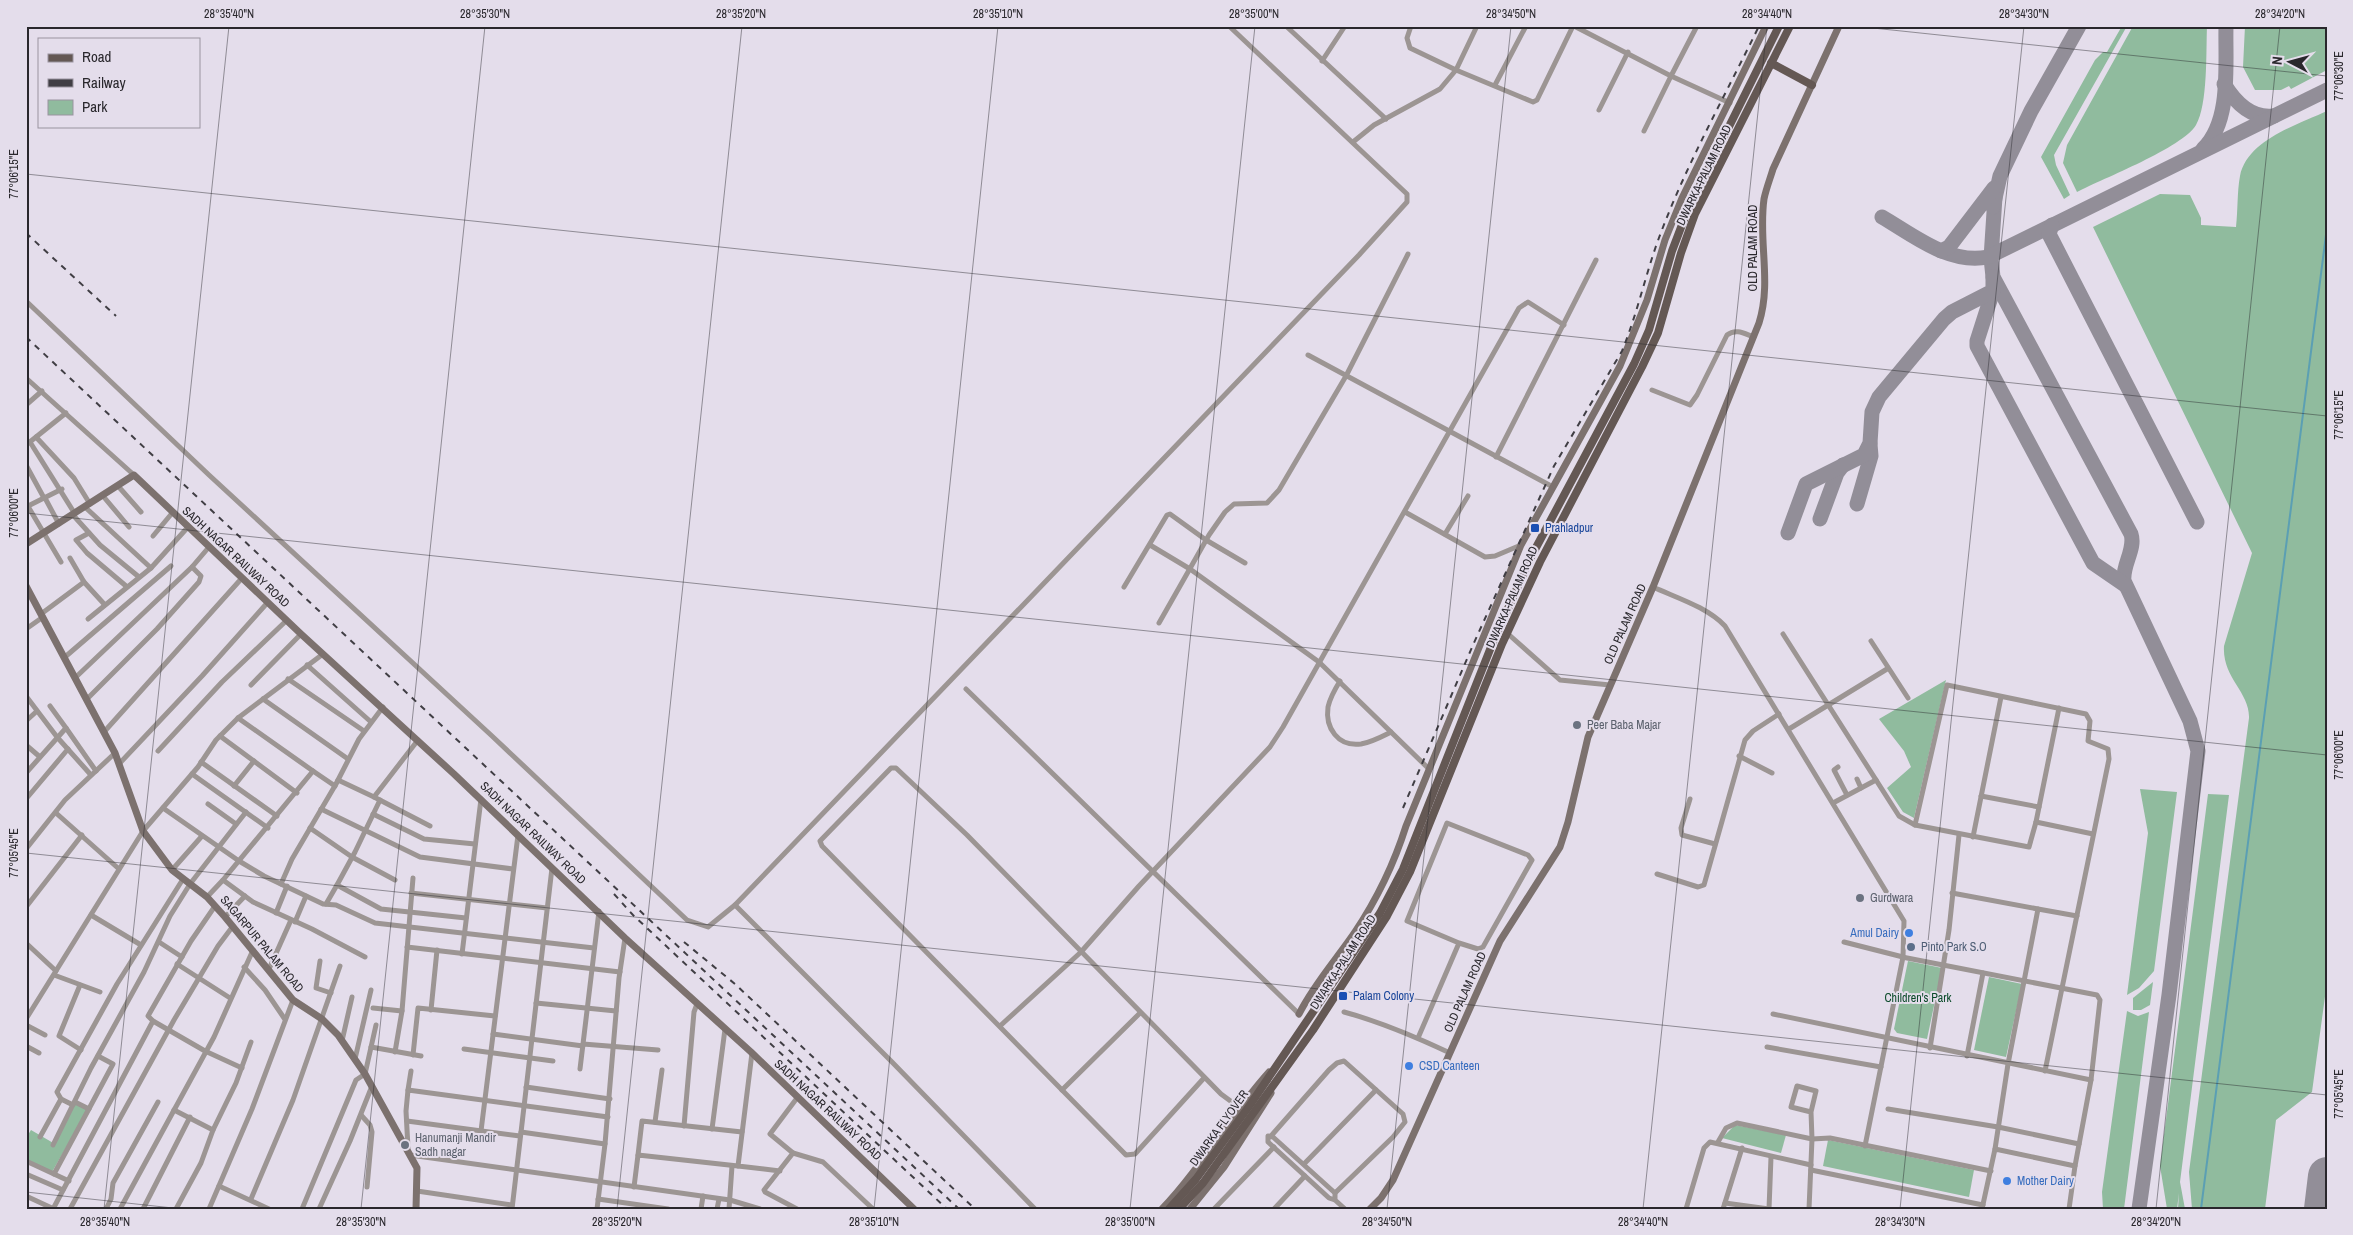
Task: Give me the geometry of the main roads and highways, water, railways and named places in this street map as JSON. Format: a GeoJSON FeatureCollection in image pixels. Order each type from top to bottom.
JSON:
{"type":"FeatureCollection","features":[{"type":"Feature","properties":{"kind":"main road","name":"DWARKA-PALAM ROAD"},"geometry":{"type":"LineString","coordinates":[[1282,1057],[1380,913],[1403,869],[1497,633],[1531,557],[1634,364],[1649,330],[1672,251],[1688,210],[1779,26]]}},
{"type":"Feature","properties":{"kind":"main road","name":"DWARKA-PALAM ROAD"},"geometry":{"type":"LineString","coordinates":[[1290,1061],[1386,916],[1410,872],[1507,633],[1563,516],[1642,368],[1658,333],[1681,254],[1696,214],[1790,26]]}},
{"type":"Feature","properties":{"kind":"main road"},"geometry":{"type":"LineString","coordinates":[[1771,63],[1812,85]]}},
{"type":"Feature","properties":{"kind":"main road","name":"DWARKA FLYOVER"},"geometry":{"type":"LineString","coordinates":[[1179,1209],[1203,1183],[1271,1081],[1282,1057]]}},
{"type":"Feature","properties":{"kind":"main road","name":"DWARKA FLYOVER"},"geometry":{"type":"LineString","coordinates":[[1169,1209],[1196,1179],[1271,1081],[1290,1061]]}},
{"type":"Feature","properties":{"kind":"waterway"},"geometry":{"type":"LineString","coordinates":[[2201,1209],[2327,227]]}},
{"type":"Feature","properties":{"kind":"railway"},"geometry":{"type":"LineString","coordinates":[[1403,808],[1473,645],[1554,466],[1622,351],[1667,218],[1691,162],[1759,26]]}},
{"type":"Feature","properties":{"kind":"railway"},"geometry":{"type":"LineString","coordinates":[[26,233],[116,316]]}},
{"type":"Feature","properties":{"kind":"railway"},"geometry":{"type":"LineString","coordinates":[[26,337],[959,1209]]}},
{"type":"Feature","properties":{"kind":"railway"},"geometry":{"type":"LineString","coordinates":[[614,894],[633,915],[947,1209]]}},
{"type":"Feature","properties":{"kind":"railway"},"geometry":{"type":"LineString","coordinates":[[684,942],[735,984],[975,1209]]}},
{"type":"Feature","properties":{"kind":"place","name":"Prahladpur"},"geometry":{"type":"Point","coordinates":[1535,528]}},
{"type":"Feature","properties":{"kind":"place","name":"Peer Baba Majar"},"geometry":{"type":"Point","coordinates":[1577,725]}},
{"type":"Feature","properties":{"kind":"place","name":"Gurdwara"},"geometry":{"type":"Point","coordinates":[1860,898]}},
{"type":"Feature","properties":{"kind":"place","name":"Amul Dairy"},"geometry":{"type":"Point","coordinates":[1909,933]}},
{"type":"Feature","properties":{"kind":"place","name":"Pinto Park S.O"},"geometry":{"type":"Point","coordinates":[1911,947]}},
{"type":"Feature","properties":{"kind":"place","name":"Palam Colony"},"geometry":{"type":"Point","coordinates":[1343,996]}},
{"type":"Feature","properties":{"kind":"place","name":"CSD Canteen"},"geometry":{"type":"Point","coordinates":[1409,1066]}},
{"type":"Feature","properties":{"kind":"place","name":"Hanumanji Mandir Sadh nagar"},"geometry":{"type":"Point","coordinates":[405,1145]}},
{"type":"Feature","properties":{"kind":"place","name":"Mother Dairy"},"geometry":{"type":"Point","coordinates":[2007,1181]}},
{"type":"Feature","properties":{"kind":"park label","name":"Children's Park"},"geometry":{"type":"Point","coordinates":[1918,998]}}]}
